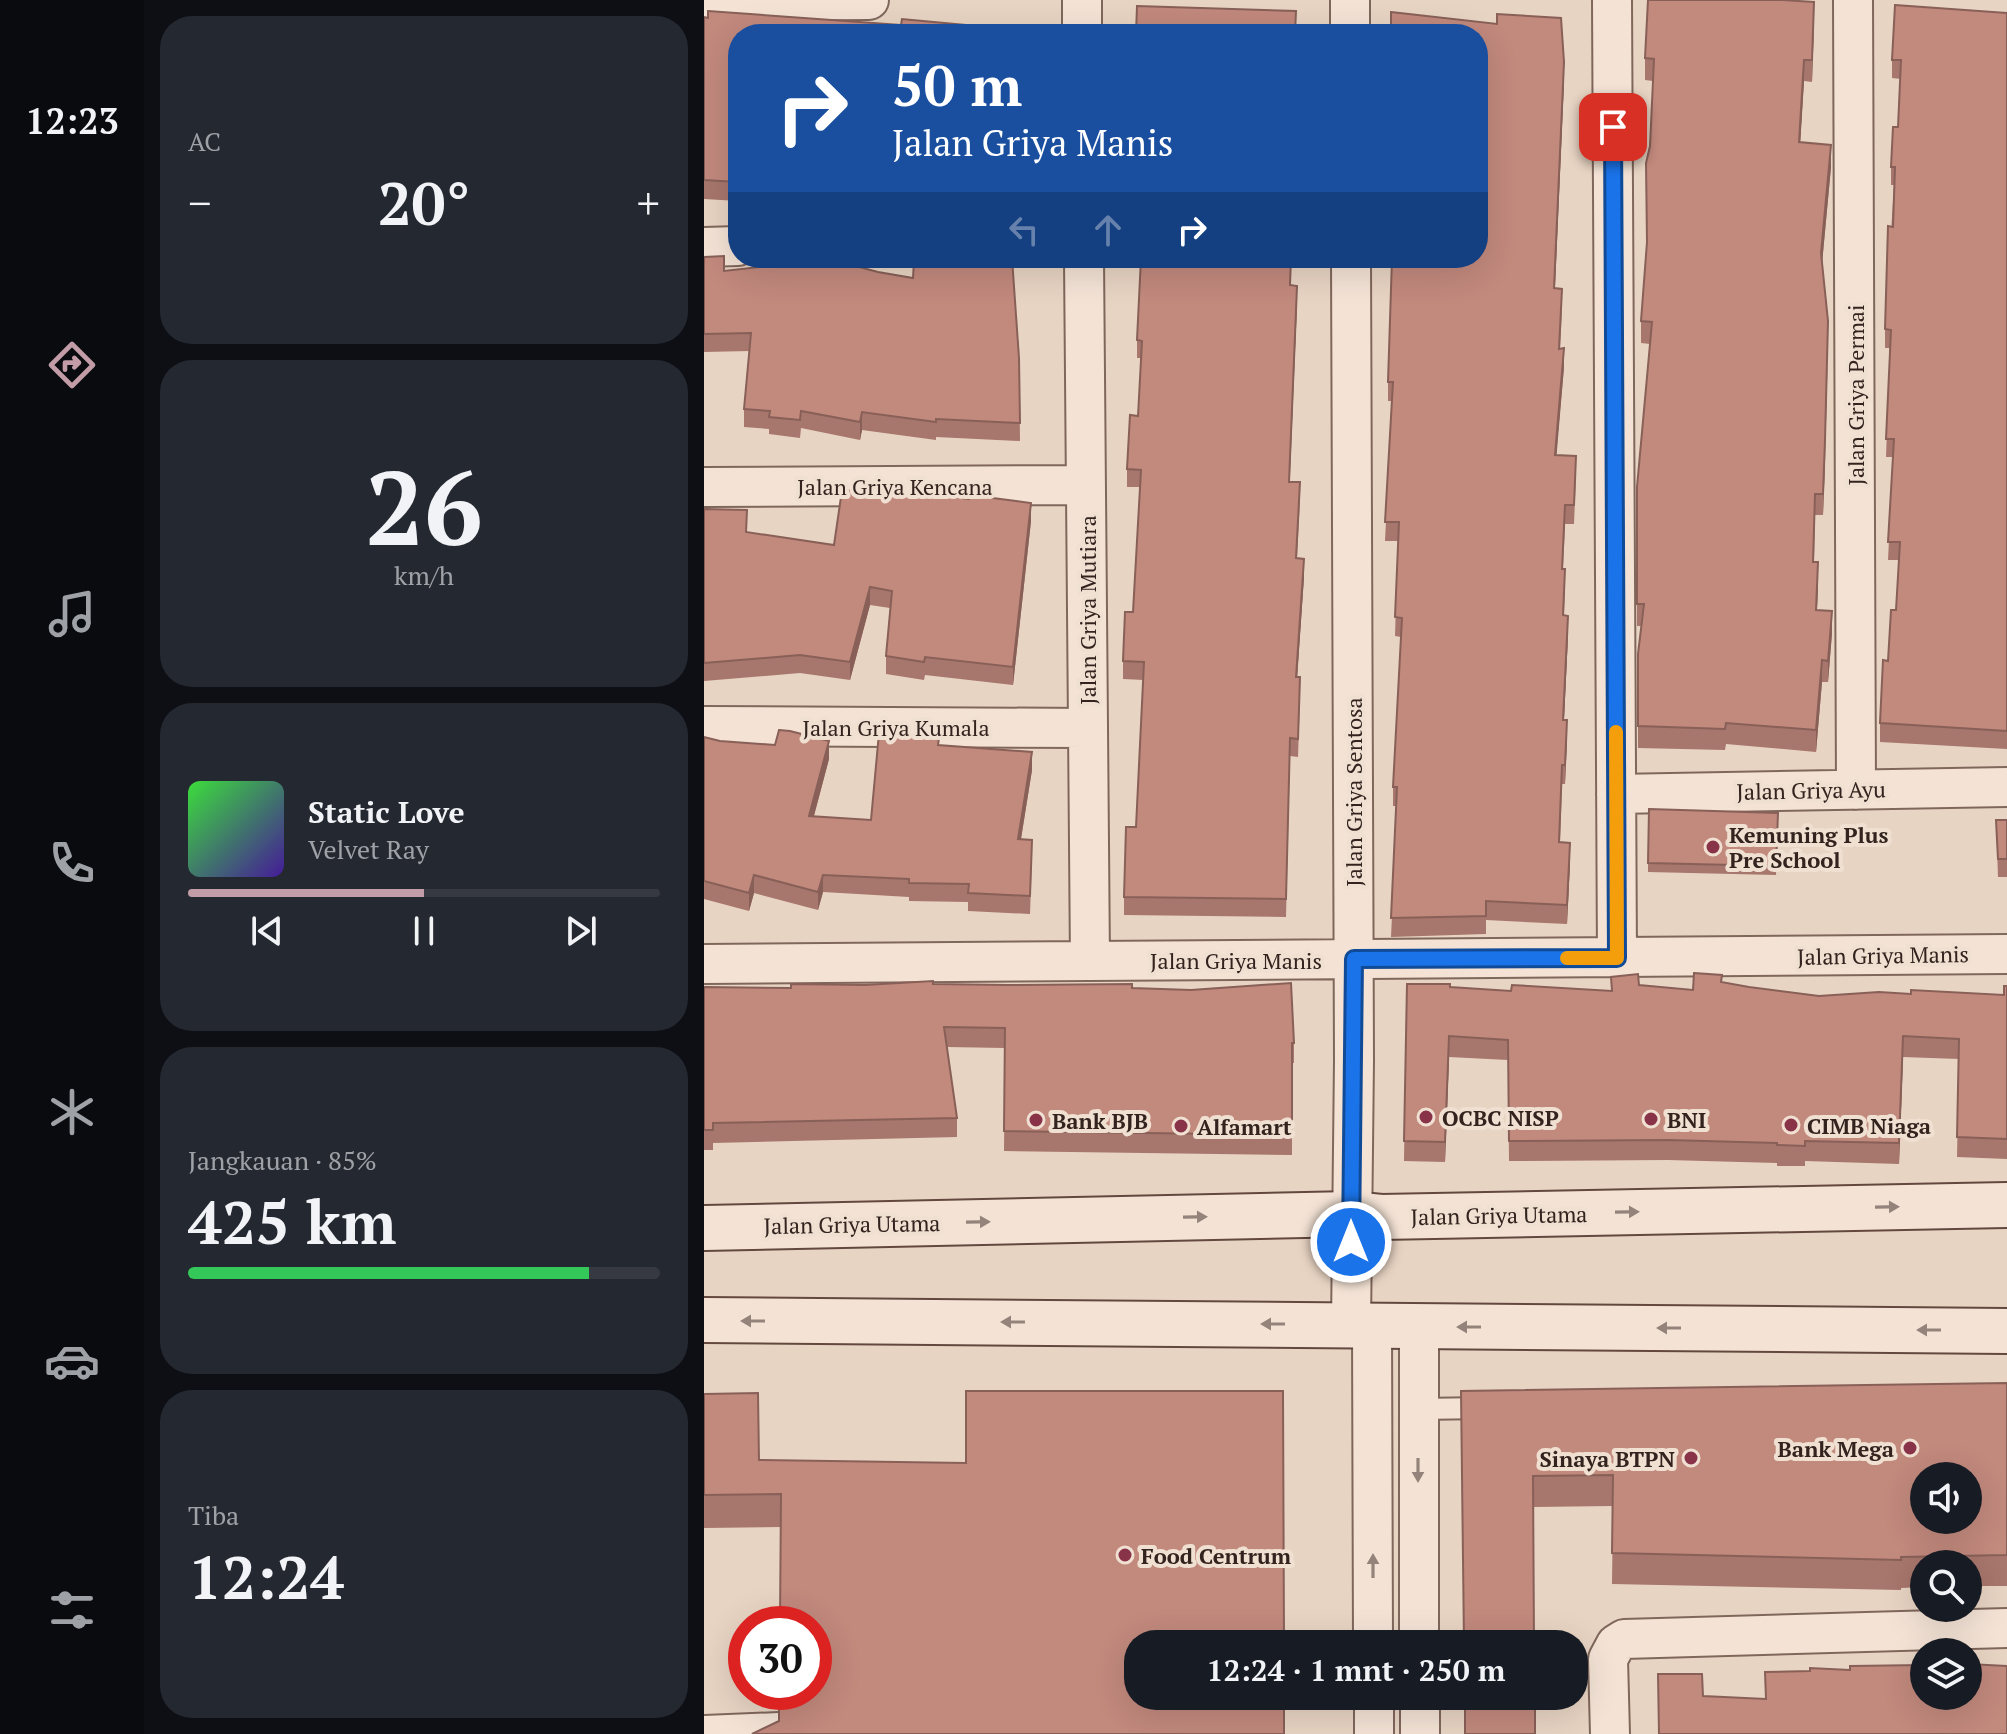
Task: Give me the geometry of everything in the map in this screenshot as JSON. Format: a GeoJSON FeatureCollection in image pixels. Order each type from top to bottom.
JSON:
{"type":"FeatureCollection","features":[{"type":"Feature","properties":{"kind":"main road","name":"Jalan Griya Utama"},"geometry":{"type":"LineString","coordinates":[[704,1228],[1351,1214],[1381,1217],[2007,1205]]}},
{"type":"Feature","properties":{"kind":"main road"},"geometry":{"type":"LineString","coordinates":[[704,1320],[2007,1331]]}},
{"type":"Feature","properties":{"kind":"street"},"geometry":{"type":"LineString","coordinates":[[704,1],[869,0]]}},
{"type":"Feature","properties":{"kind":"street"},"geometry":{"type":"LineString","coordinates":[[1082,0],[1082,24]]}},
{"type":"Feature","properties":{"kind":"street"},"geometry":{"type":"LineString","coordinates":[[1350,0],[1350,24]]}},
{"type":"Feature","properties":{"kind":"street"},"geometry":{"type":"LineString","coordinates":[[1612,0],[1617,958]]}},
{"type":"Feature","properties":{"kind":"street","name":"Jalan Griya Permai"},"geometry":{"type":"LineString","coordinates":[[1853,0],[1856,790]]}},
{"type":"Feature","properties":{"kind":"street"},"geometry":{"type":"LineString","coordinates":[[704,247],[728,246]]}},
{"type":"Feature","properties":{"kind":"street","name":"Jalan Griya Mutiara"},"geometry":{"type":"LineString","coordinates":[[1084,268],[1090,961]]}},
{"type":"Feature","properties":{"kind":"street","name":"Jalan Griya Sentosa"},"geometry":{"type":"LineString","coordinates":[[1351,268],[1354,959],[1351,1214],[1362,1325]]}},
{"type":"Feature","properties":{"kind":"street","name":"Jalan Griya Kencana"},"geometry":{"type":"LineString","coordinates":[[704,487],[1086,485]]}},
{"type":"Feature","properties":{"kind":"street","name":"Jalan Griya Kumala"},"geometry":{"type":"LineString","coordinates":[[704,726],[1088,728]]}},
{"type":"Feature","properties":{"kind":"street","name":"Jalan Griya Ayu"},"geometry":{"type":"LineString","coordinates":[[1616,794],[2007,787]]}},
{"type":"Feature","properties":{"kind":"street","name":"Jalan Griya Manis"},"geometry":{"type":"LineString","coordinates":[[704,964],[2007,954]]}},
{"type":"Feature","properties":{"kind":"street"},"geometry":{"type":"LineString","coordinates":[[1362,1325],[1373,1630]]}},
{"type":"Feature","properties":{"kind":"street"},"geometry":{"type":"LineString","coordinates":[[1419,1327],[1419,1630]]}},
{"type":"Feature","properties":{"kind":"street"},"geometry":{"type":"LineString","coordinates":[[1610,1734],[1608,1659],[1616,1644],[1624,1639],[2007,1628]]}},
{"type":"Feature","properties":{"kind":"street"},"geometry":{"type":"LineString","coordinates":[[1374,1710],[1374,1734]]}},
{"type":"Feature","properties":{"kind":"street"},"geometry":{"type":"LineString","coordinates":[[1420,1710],[1420,1734]]}},
{"type":"Feature","properties":{"kind":"lane"},"geometry":{"type":"LineString","coordinates":[[1418,1409],[1513,1408]]}},
{"type":"Feature","properties":{"kind":"lane"},"geometry":{"type":"LineString","coordinates":[[704,1726],[779,1723]]}},
{"type":"Feature","properties":{"kind":"building"},"geometry":{"type":"Polygon","coordinates":[[[1648,0],[1814,2],[1812,60],[1804,60],[1799,142],[1831,145],[1821,253],[1828,321],[1823,494],[1815,494],[1813,562],[1818,562],[1816,610],[1832,611],[1828,661],[1822,660],[1816,730],[1726,723],[1725,729],[1638,726],[1638,654],[1644,604],[1637,604],[1637,487],[1652,322],[1641,321],[1647,242],[1646,163],[1650,146],[1654,59],[1645,58],[1648,0]]]}},
{"type":"Feature","properties":{"kind":"building"},"geometry":{"type":"Polygon","coordinates":[[[1895,5],[2007,13],[2007,731],[1880,723],[1883,660],[1888,661],[1891,610],[1896,610],[1900,542],[1888,542],[1894,439],[1886,439],[1891,330],[1885,329],[1888,226],[1893,227],[1895,167],[1891,167],[1893,127],[1898,127],[1901,60],[1892,60],[1895,5]]]}},
{"type":"Feature","properties":{"kind":"building"},"geometry":{"type":"Polygon","coordinates":[[[1137,6],[1296,11],[1295,24],[1136,24],[1137,6]]]}},
{"type":"Feature","properties":{"kind":"building"},"geometry":{"type":"Polygon","coordinates":[[[708,11],[887,24],[728,24],[728,181],[704,180],[704,17],[708,18],[708,11]]]}},
{"type":"Feature","properties":{"kind":"building"},"geometry":{"type":"Polygon","coordinates":[[[1391,12],[1497,24],[1497,14],[1561,18],[1564,62],[1554,288],[1562,289],[1559,349],[1564,348],[1555,455],[1576,456],[1574,505],[1565,505],[1562,569],[1565,569],[1563,615],[1568,616],[1563,720],[1567,720],[1559,842],[1570,843],[1567,905],[1486,901],[1486,916],[1391,918],[1397,787],[1393,787],[1402,618],[1395,617],[1399,522],[1385,522],[1393,382],[1388,382],[1392,268],[1488,268],[1488,24],[1391,24],[1391,12]]]}},
{"type":"Feature","properties":{"kind":"building"},"geometry":{"type":"Polygon","coordinates":[[[902,19],[955,24],[901,24],[902,19]]]}},
{"type":"Feature","properties":{"kind":"building"},"geometry":{"type":"Polygon","coordinates":[[[724,256],[724,271],[751,268],[863,268],[913,278],[914,268],[1013,268],[1020,423],[936,419],[936,422],[862,412],[860,422],[801,411],[800,420],[769,417],[770,411],[744,409],[751,333],[704,334],[704,257],[724,256]]]}},
{"type":"Feature","properties":{"kind":"building"},"geometry":{"type":"Polygon","coordinates":[[[1141,268],[1291,268],[1290,285],[1297,286],[1289,482],[1300,482],[1296,558],[1304,559],[1296,677],[1300,677],[1298,739],[1290,738],[1286,899],[1124,897],[1126,827],[1136,827],[1144,662],[1123,661],[1125,612],[1133,612],[1141,470],[1127,469],[1130,415],[1138,416],[1142,341],[1137,340],[1141,268]]]}},
{"type":"Feature","properties":{"kind":"building"},"geometry":{"type":"Polygon","coordinates":[[[842,490],[873,490],[928,498],[929,493],[969,499],[969,495],[1031,503],[1013,667],[925,657],[924,662],[886,656],[892,591],[870,587],[850,662],[800,655],[704,663],[704,509],[747,510],[746,532],[834,545],[842,490]]]}},
{"type":"Feature","properties":{"kind":"building"},"geometry":{"type":"Polygon","coordinates":[[[779,730],[829,741],[809,816],[871,820],[879,733],[939,738],[938,745],[1032,752],[1018,839],[1032,840],[1030,896],[968,893],[969,884],[909,883],[909,879],[823,875],[818,892],[754,875],[749,893],[704,881],[704,737],[775,745],[779,730]]]}},
{"type":"Feature","properties":{"kind":"building","name":"Kemuning Plus Pre School"},"geometry":{"type":"Polygon","coordinates":[[[1649,809],[1778,813],[1776,866],[1648,863],[1649,809]]]}},
{"type":"Feature","properties":{"kind":"building"},"geometry":{"type":"Polygon","coordinates":[[[1996,820],[2007,820],[2007,859],[1998,859],[1996,820]]]}},
{"type":"Feature","properties":{"kind":"building"},"geometry":{"type":"Polygon","coordinates":[[[1694,973],[1722,975],[1721,982],[1819,996],[1879,992],[1911,994],[1911,990],[2004,995],[2004,986],[2007,986],[2007,1139],[1957,1137],[1959,1039],[1903,1036],[1899,1143],[1805,1141],[1805,1146],[1668,1140],[1509,1141],[1508,1040],[1449,1036],[1445,1142],[1404,1141],[1407,984],[1450,984],[1450,987],[1511,991],[1512,985],[1612,991],[1611,977],[1638,974],[1639,985],[1693,990],[1694,973]]]}},
{"type":"Feature","properties":{"kind":"building"},"geometry":{"type":"Polygon","coordinates":[[[933,981],[933,984],[1132,984],[1132,988],[1191,990],[1291,983],[1294,1043],[1292,1135],[1004,1131],[1005,1028],[944,1027],[957,1118],[713,1123],[713,1130],[704,1130],[704,987],[791,988],[791,984],[865,985],[933,981]]]}},
{"type":"Feature","properties":{"kind":"building"},"geometry":{"type":"Polygon","coordinates":[[[2007,1383],[2007,1555],[1982,1555],[1982,1550],[1910,1550],[1910,1557],[1901,1557],[1901,1560],[1612,1553],[1613,1475],[1533,1476],[1534,1630],[1464,1630],[1461,1391],[2007,1383]]]}},
{"type":"Feature","properties":{"kind":"building"},"geometry":{"type":"Polygon","coordinates":[[[966,1391],[1283,1391],[1284,1630],[1124,1630],[1124,1710],[1284,1710],[1284,1734],[752,1734],[779,1721],[779,1710],[832,1710],[832,1606],[780,1606],[781,1494],[704,1495],[704,1394],[758,1393],[759,1460],[966,1463],[966,1391]]]}},
{"type":"Feature","properties":{"kind":"building"},"geometry":{"type":"Polygon","coordinates":[[[1910,1665],[1910,1710],[1982,1710],[1982,1665],[2007,1666],[2007,1734],[1659,1734],[1658,1674],[1702,1674],[1703,1696],[1766,1699],[1765,1672],[1810,1671],[1810,1668],[1850,1670],[1850,1666],[1910,1665]]]}},
{"type":"Feature","properties":{"kind":"building"},"geometry":{"type":"Polygon","coordinates":[[[1465,1710],[1535,1710],[1535,1734],[1465,1734],[1465,1710]]]}},
{"type":"Feature","properties":{"kind":"slow traffic"},"geometry":{"type":"LineString","coordinates":[[1567,958],[1617,958],[1616,732]]}},
{"type":"Feature","properties":{"kind":"place","name":"Kemuning Plus Pre School"},"geometry":{"type":"Point","coordinates":[1713,847]}},
{"type":"Feature","properties":{"kind":"place","name":"OCBC NISP"},"geometry":{"type":"Point","coordinates":[1426,1117]}},
{"type":"Feature","properties":{"kind":"place","name":"BNI"},"geometry":{"type":"Point","coordinates":[1651,1119]}},
{"type":"Feature","properties":{"kind":"place","name":"Bank BJB"},"geometry":{"type":"Point","coordinates":[1036,1120]}},
{"type":"Feature","properties":{"kind":"place","name":"CIMB Niaga"},"geometry":{"type":"Point","coordinates":[1791,1125]}},
{"type":"Feature","properties":{"kind":"place","name":"Alfamart"},"geometry":{"type":"Point","coordinates":[1181,1126]}},
{"type":"Feature","properties":{"kind":"place","name":"Bank Mega"},"geometry":{"type":"Point","coordinates":[1910,1448]}},
{"type":"Feature","properties":{"kind":"place","name":"Sinaya BTPN"},"geometry":{"type":"Point","coordinates":[1691,1458]}},
{"type":"Feature","properties":{"kind":"place","name":"Food Centrum"},"geometry":{"type":"Point","coordinates":[1125,1555]}},
{"type":"Feature","properties":{"kind":"route"},"geometry":{"type":"LineString","coordinates":[[1351,1242],[1354,959],[1617,958],[1613,127]]}}]}
